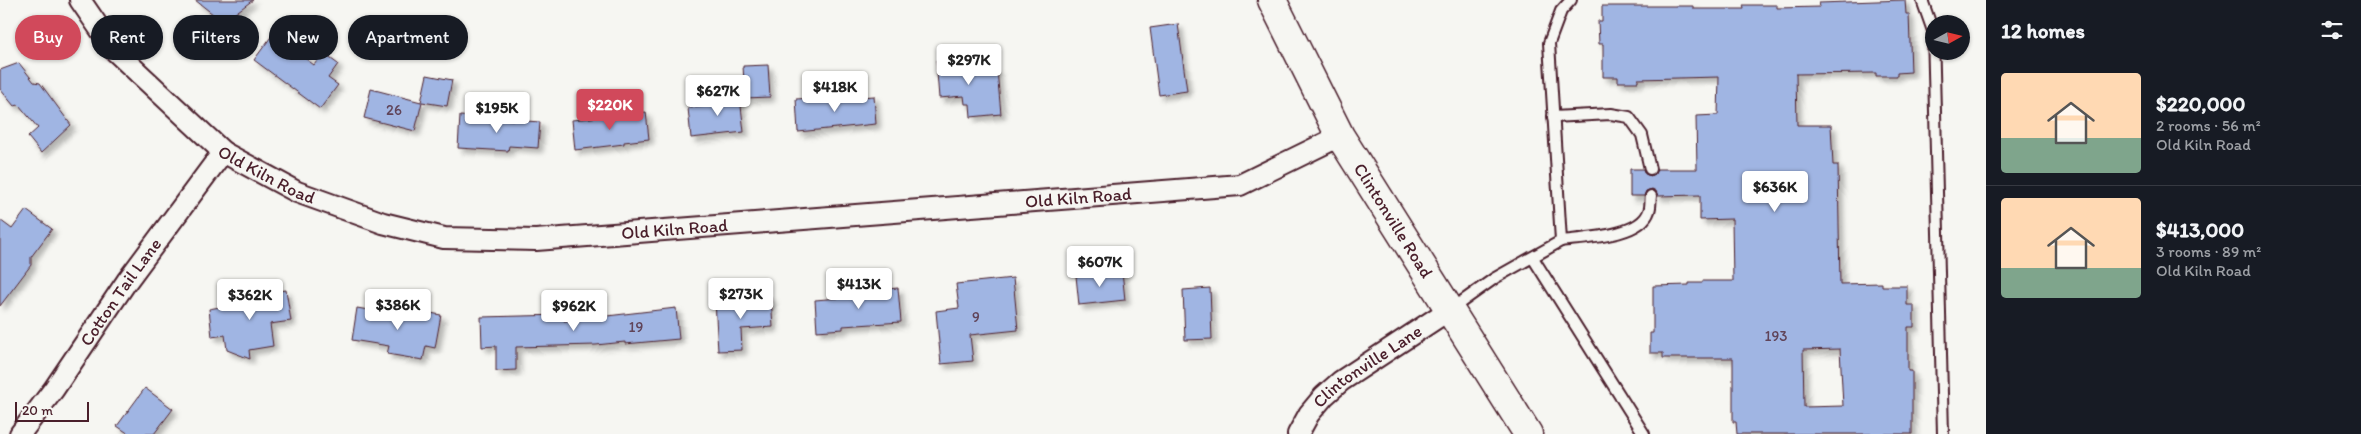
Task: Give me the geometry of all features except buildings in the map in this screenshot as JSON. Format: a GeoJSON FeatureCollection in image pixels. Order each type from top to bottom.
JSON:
{"type":"FeatureCollection","features":[{"type":"Feature","properties":{"kind":"main road","name":"Clintonville Road"},"geometry":{"type":"LineString","coordinates":[[1272,0],[1340,136],[1528,434]]}},
{"type":"Feature","properties":{"kind":"street","name":"Old Kiln Road"},"geometry":{"type":"LineString","coordinates":[[80,0],[115,51],[223,152],[297,192],[383,223],[444,238],[536,240],[1240,185],[1340,136]]}},
{"type":"Feature","properties":{"kind":"street","name":"Cotton Tail Lane"},"geometry":{"type":"LineString","coordinates":[[20,434],[54,389],[127,280],[223,152]]}},
{"type":"Feature","properties":{"kind":"street","name":"Clintonville Lane"},"geometry":{"type":"LineString","coordinates":[[1298,434],[1309,414],[1324,396],[1341,381],[1449,310]]}},
{"type":"Feature","properties":{"kind":"lane"},"geometry":{"type":"LineString","coordinates":[[1561,241],[1549,43],[1561,11],[1571,0]]}},
{"type":"Feature","properties":{"kind":"lane"},"geometry":{"type":"LineString","coordinates":[[1922,0],[1933,31],[1943,434]]}},
{"type":"Feature","properties":{"kind":"lane"},"geometry":{"type":"LineString","coordinates":[[1553,117],[1611,114],[1629,117],[1642,135],[1650,169]]}},
{"type":"Feature","properties":{"kind":"lane"},"geometry":{"type":"LineString","coordinates":[[1449,310],[1495,278],[1561,241],[1616,234],[1638,224],[1649,212],[1650,196]]}},
{"type":"Feature","properties":{"kind":"lane"},"geometry":{"type":"LineString","coordinates":[[1533,258],[1644,434]]}}]}
